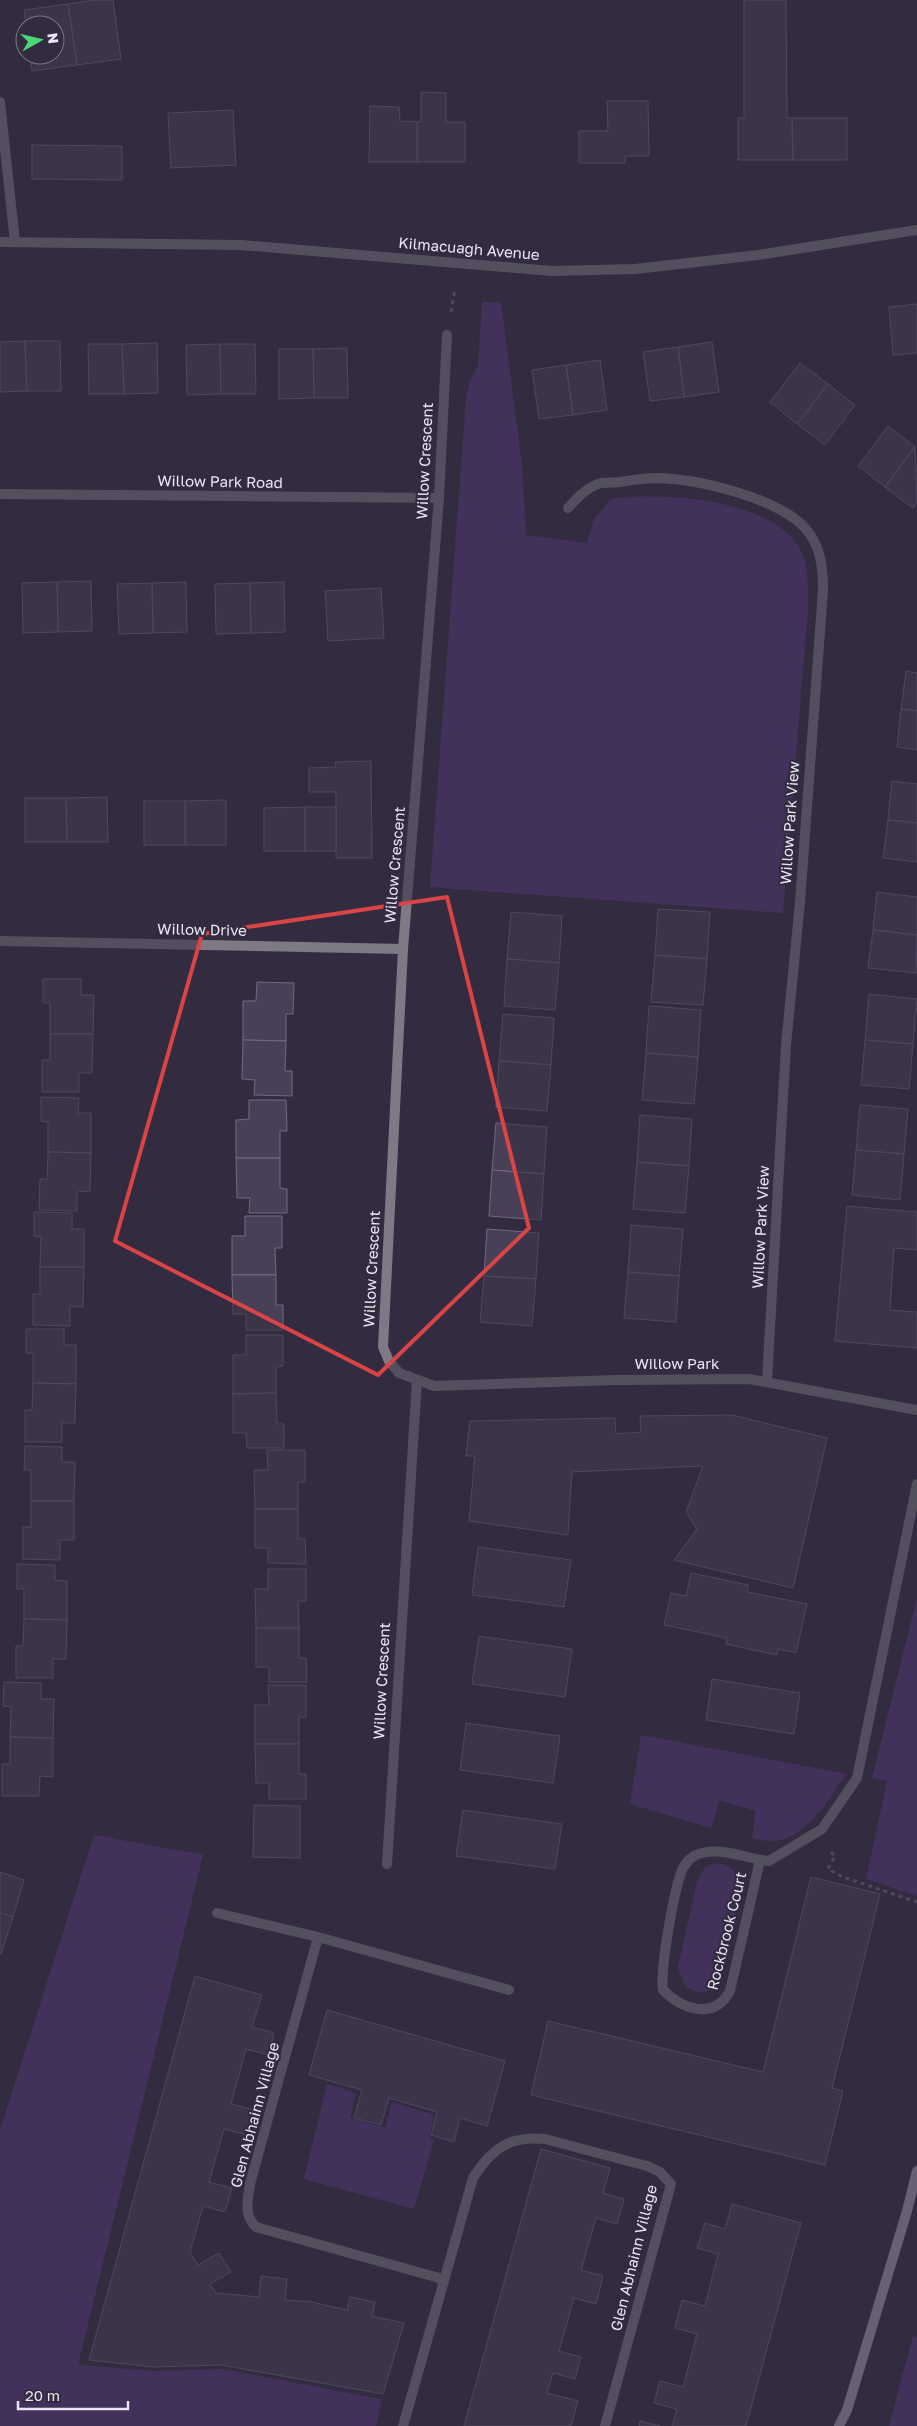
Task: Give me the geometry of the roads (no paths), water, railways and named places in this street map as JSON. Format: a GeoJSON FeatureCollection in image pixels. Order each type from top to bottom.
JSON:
{"type":"FeatureCollection","features":[{"type":"Feature","properties":{"kind":"main road"},"geometry":{"type":"LineString","coordinates":[[840,2426],[847,2410],[917,2171]]}},
{"type":"Feature","properties":{"kind":"street"},"geometry":{"type":"LineString","coordinates":[[0,102],[15,242]]}},
{"type":"Feature","properties":{"kind":"street","name":"Kilmacuagh Avenue"},"geometry":{"type":"LineString","coordinates":[[0,242],[241,246],[460,263],[523,270],[635,268],[758,255],[917,230]]}},
{"type":"Feature","properties":{"kind":"street","name":"Willow Crescent"},"geometry":{"type":"LineString","coordinates":[[434,1386],[399,1373],[389,1361],[384,1347],[403,948],[439,498],[448,335]]}},
{"type":"Feature","properties":{"kind":"street","name":"Willow Park View"},"geometry":{"type":"LineString","coordinates":[[568,508],[579,495],[601,484],[658,478],[711,485],[765,502],[793,518],[806,529],[819,552],[823,590],[800,902],[786,1045],[767,1381]]}},
{"type":"Feature","properties":{"kind":"street","name":"Willow Park Road"},"geometry":{"type":"LineString","coordinates":[[0,494],[439,498]]}},
{"type":"Feature","properties":{"kind":"street","name":"Willow Drive"},"geometry":{"type":"LineString","coordinates":[[0,941],[403,948]]}},
{"type":"Feature","properties":{"kind":"street","name":"Willow Park"},"geometry":{"type":"LineString","coordinates":[[434,1386],[617,1380],[749,1379],[917,1410]]}},
{"type":"Feature","properties":{"kind":"street","name":"Willow Crescent"},"geometry":{"type":"LineString","coordinates":[[387,1864],[417,1380]]}},
{"type":"Feature","properties":{"kind":"street","name":"Rockbrook Court"},"geometry":{"type":"LineString","coordinates":[[760,1860],[730,1991],[725,2000],[710,2008],[681,2005],[663,1990],[662,1984],[664,1960],[683,1868],[696,1855],[713,1852],[769,1861],[822,1828],[857,1778],[917,1484]]}},
{"type":"Feature","properties":{"kind":"street"},"geometry":{"type":"LineString","coordinates":[[217,1913],[318,1937],[509,1990]]}},
{"type":"Feature","properties":{"kind":"street","name":"Glen Abhainn Village"},"geometry":{"type":"LineString","coordinates":[[318,1937],[250,2184],[247,2207],[250,2222],[256,2227],[443,2280]]}},
{"type":"Feature","properties":{"kind":"street","name":"Glen Abhainn Village"},"geometry":{"type":"LineString","coordinates":[[403,2426],[473,2178],[484,2161],[496,2149],[529,2138],[545,2139],[647,2166],[660,2172],[671,2184],[605,2426]]}}]}
